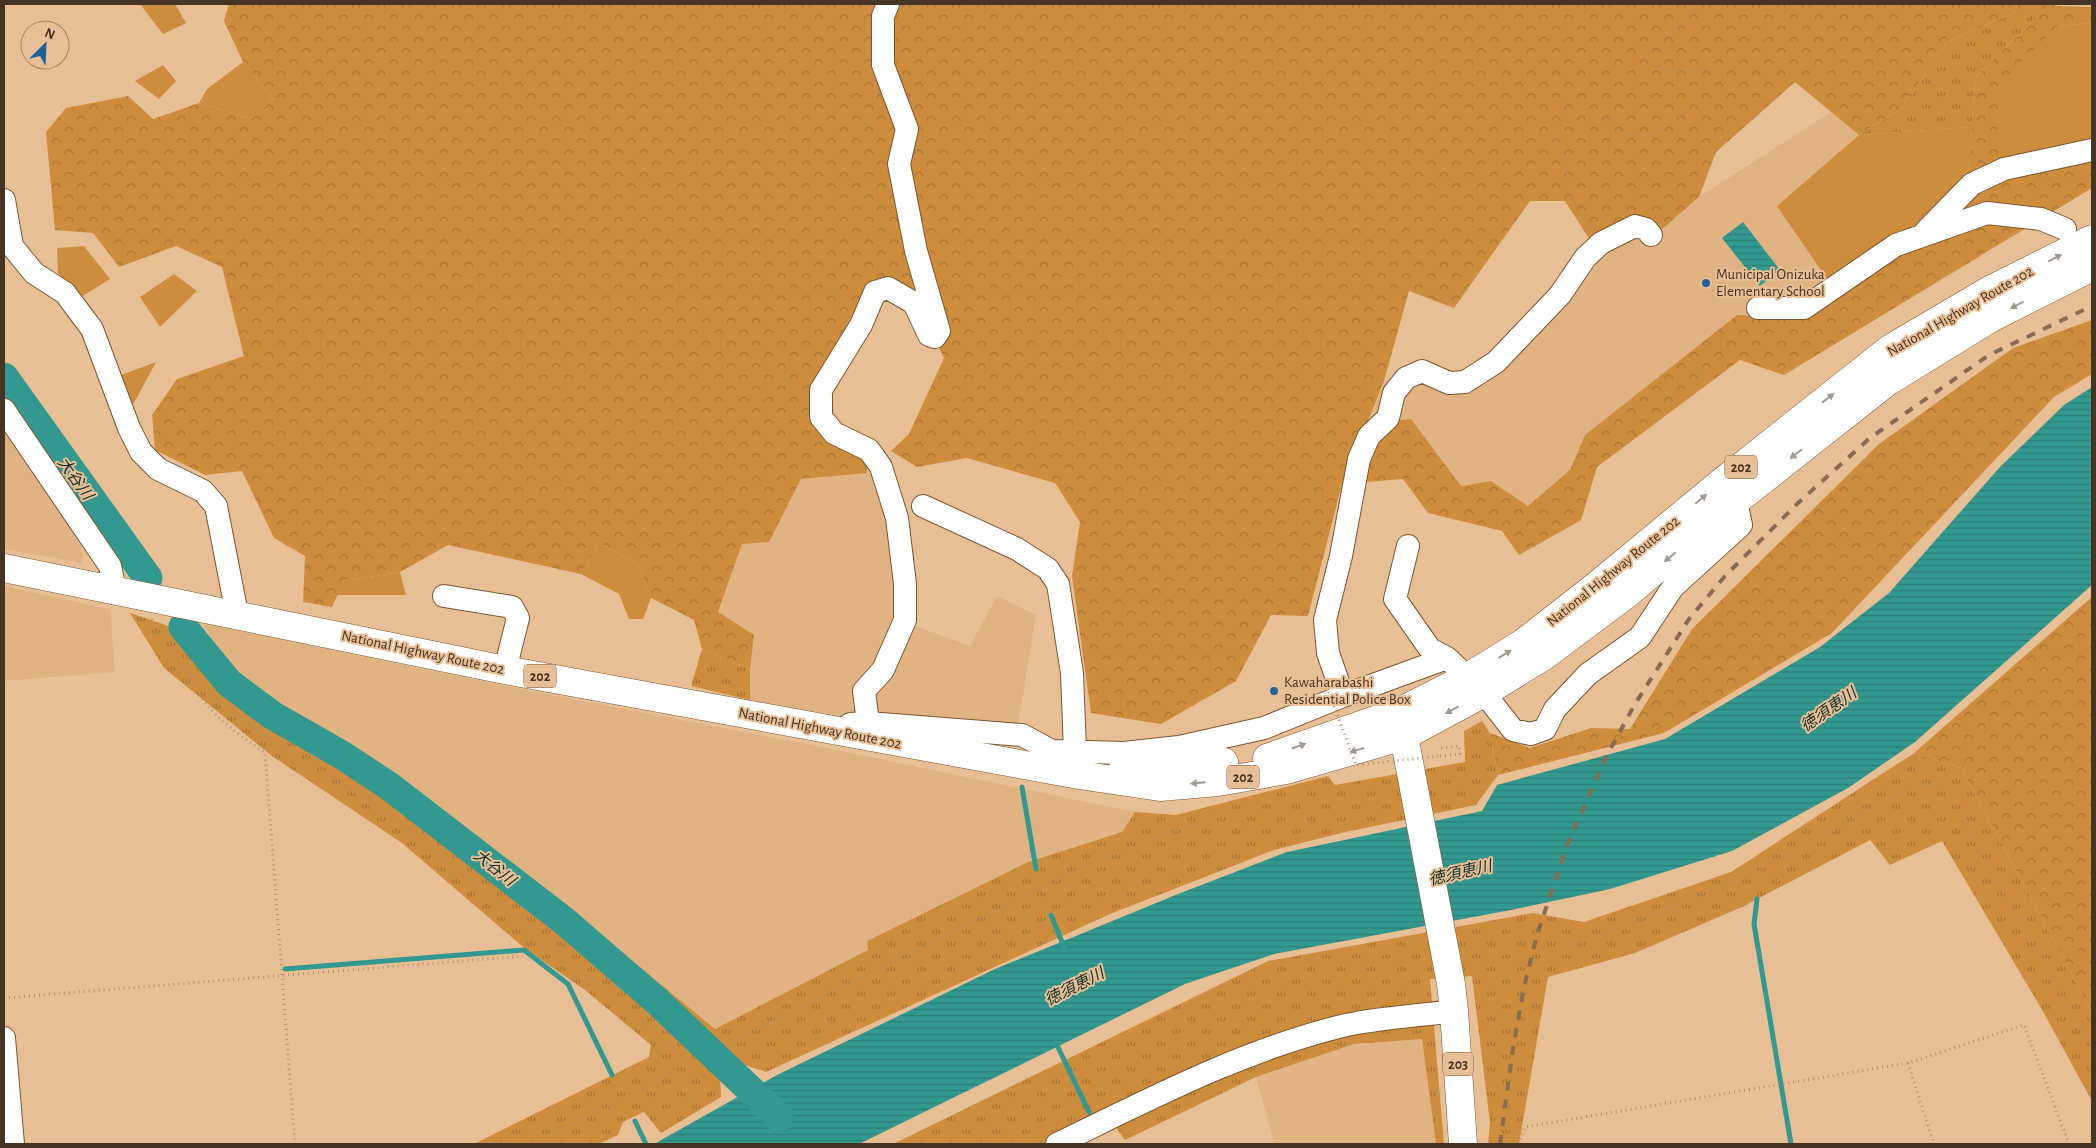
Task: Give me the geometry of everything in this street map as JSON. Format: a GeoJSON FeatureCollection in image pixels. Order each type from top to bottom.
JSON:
{"type":"FeatureCollection","features":[{"type":"Feature","properties":{"kind":"highway","name":"National Highway Route 202"},"geometry":{"type":"LineString","coordinates":[[1077,763],[1160,787],[1218,782],[1286,770],[1402,724],[1476,685],[1544,656],[1627,594],[1723,483],[1892,348],[1988,291],[2092,239]]}},
{"type":"Feature","properties":{"kind":"highway","name":"National Highway Route 202"},"geometry":{"type":"LineString","coordinates":[[1723,483],[1991,318],[2092,267]]}},
{"type":"Feature","properties":{"kind":"highway","name":"National Highway Route 202"},"geometry":{"type":"LineString","coordinates":[[4,568],[506,670],[842,733],[1046,760],[1077,763],[1265,758],[1402,724]]}},
{"type":"Feature","properties":{"kind":"highway","name":"203"},"geometry":{"type":"LineString","coordinates":[[1402,724],[1451,984],[1463,1144]]}},
{"type":"Feature","properties":{"kind":"street"},"geometry":{"type":"LineString","coordinates":[[868,723],[864,691],[883,670],[905,620],[905,584],[897,518],[881,467],[877,461],[868,450],[834,433],[821,417],[821,390],[861,325],[875,292],[888,288],[914,304],[929,335],[935,337],[939,331],[916,251],[899,164],[908,128],[883,65],[883,16],[888,4]]}},
{"type":"Feature","properties":{"kind":"street"},"geometry":{"type":"LineString","coordinates":[[1922,235],[1972,184],[2004,169],[2092,150]]}},
{"type":"Feature","properties":{"kind":"street"},"geometry":{"type":"LineString","coordinates":[[4,200],[12,246],[34,273],[65,293],[92,329],[129,428],[141,452],[158,469],[203,491],[216,506],[237,614]]}},
{"type":"Feature","properties":{"kind":"street"},"geometry":{"type":"LineString","coordinates":[[1758,308],[1804,308],[1896,245],[1987,213],[2041,219],[2065,229]]}},
{"type":"Feature","properties":{"kind":"street"},"geometry":{"type":"LineString","coordinates":[[1335,692],[1328,653],[1325,620],[1341,556],[1359,459],[1370,436],[1398,414],[1394,393],[1406,378],[1422,371],[1449,382],[1465,382],[1496,362],[1560,295],[1585,258],[1601,243],[1635,226],[1646,229],[1651,235]]}},
{"type":"Feature","properties":{"kind":"street"},"geometry":{"type":"LineString","coordinates":[[4,410],[126,592]]}},
{"type":"Feature","properties":{"kind":"street"},"geometry":{"type":"LineString","coordinates":[[1408,546],[1395,599],[1430,649],[1447,658],[1476,685],[1513,730],[1531,734],[1544,729],[1554,709],[1588,674],[1640,637],[1673,587],[1741,525],[1723,483]]}},
{"type":"Feature","properties":{"kind":"street"},"geometry":{"type":"LineString","coordinates":[[923,506],[1017,549],[1048,569],[1058,584],[1072,673],[1077,763],[1124,752],[1179,747],[1264,728],[1335,692],[1447,658]]}},
{"type":"Feature","properties":{"kind":"street"},"geometry":{"type":"LineString","coordinates":[[444,596],[512,607],[518,618],[506,670]]}},
{"type":"Feature","properties":{"kind":"street"},"geometry":{"type":"LineString","coordinates":[[842,733],[850,724],[868,723],[1022,735],[1046,760]]}},
{"type":"Feature","properties":{"kind":"street"},"geometry":{"type":"LineString","coordinates":[[1057,1144],[1166,1090],[1279,1044],[1339,1027],[1454,1011]]}},
{"type":"Feature","properties":{"kind":"street"},"geometry":{"type":"LineString","coordinates":[[4,1038],[13,1144]]}},
{"type":"Feature","properties":{"kind":"path"},"geometry":{"type":"LineString","coordinates":[[1601,243],[1574,202],[1558,138],[1565,104],[1575,98],[1623,134],[1651,135],[1681,117],[1708,82],[1699,71],[1670,71],[1644,62],[1652,43],[1686,25],[1695,4]]}},
{"type":"Feature","properties":{"kind":"path"},"geometry":{"type":"LineString","coordinates":[[126,592],[148,614],[188,674],[195,691],[224,724],[266,753],[295,1144]]}},
{"type":"Feature","properties":{"kind":"path"},"geometry":{"type":"LineString","coordinates":[[188,674],[223,708],[369,800],[500,902],[677,1049],[679,1065],[671,1074],[532,1144]]}},
{"type":"Feature","properties":{"kind":"path"},"geometry":{"type":"LineString","coordinates":[[1335,692],[1356,765],[1460,754],[1459,746],[1442,748]]}},
{"type":"Feature","properties":{"kind":"path"},"geometry":{"type":"LineString","coordinates":[[729,1043],[1084,867],[1208,818],[1218,782]]}},
{"type":"Feature","properties":{"kind":"path"},"geometry":{"type":"LineString","coordinates":[[1558,952],[1752,874],[1911,788],[1929,783],[1947,792],[2092,1048]]}},
{"type":"Feature","properties":{"kind":"path"},"geometry":{"type":"LineString","coordinates":[[4,998],[523,956]]}},
{"type":"Feature","properties":{"kind":"path"},"geometry":{"type":"LineString","coordinates":[[1519,1144],[1524,1127],[1908,1063],[2024,1025],[2069,1144]]}},
{"type":"Feature","properties":{"kind":"path"},"geometry":{"type":"LineString","coordinates":[[1908,1063],[1934,1144]]}},
{"type":"Feature","properties":{"kind":"shaded area","name":"Municipal Onizuka Elementary School"},"geometry":{"type":"Polygon","coordinates":[[[1831,112],[1859,135],[1972,127],[1903,251],[1808,318],[1737,315],[1585,435],[1570,470],[1528,506],[1491,481],[1461,486],[1411,419],[1367,423],[1384,381],[1420,363],[1463,378],[1503,343],[1590,240],[1660,231],[1699,197],[1831,112]]]}},
{"type":"Feature","properties":{"kind":"shaded area"},"geometry":{"type":"Polygon","coordinates":[[[4,421],[57,499],[83,553],[82,563],[4,549],[4,421]]]}},
{"type":"Feature","properties":{"kind":"shaded area"},"geometry":{"type":"Polygon","coordinates":[[[867,473],[883,480],[899,620],[970,646],[997,596],[1036,615],[1018,725],[846,719],[750,700],[750,669],[718,612],[742,543],[769,542],[801,479],[867,473]]]}},
{"type":"Feature","properties":{"kind":"shaded area"},"geometry":{"type":"Polygon","coordinates":[[[4,586],[110,609],[115,672],[4,681],[4,586]]]}},
{"type":"Feature","properties":{"kind":"shaded area"},"geometry":{"type":"Polygon","coordinates":[[[203,623],[510,687],[822,747],[1135,812],[1122,832],[1028,862],[867,941],[869,950],[715,1029],[572,911],[388,769],[251,687],[223,661],[203,623]]]}},
{"type":"Feature","properties":{"kind":"shaded area"},"geometry":{"type":"Polygon","coordinates":[[[1422,1039],[1436,1144],[1274,1144],[1256,1077],[1354,1044],[1422,1039]]]}},
{"type":"Feature","properties":{"kind":"green space"},"geometry":{"type":"Polygon","coordinates":[[[140,4],[175,4],[186,23],[163,34],[140,4]]]}},
{"type":"Feature","properties":{"kind":"green space"},"geometry":{"type":"Polygon","coordinates":[[[229,4],[2018,4],[2015,12],[1947,42],[1901,109],[1859,135],[1795,82],[1716,152],[1699,197],[1660,231],[1590,240],[1565,201],[1530,201],[1454,308],[1409,291],[1384,381],[1367,423],[1411,419],[1461,486],[1491,481],[1528,506],[1570,470],[1585,435],[1737,315],[1808,318],[1903,251],[1969,169],[1975,78],[2050,4],[2092,7],[2092,23],[2057,26],[2092,161],[2092,188],[1784,375],[1740,360],[1597,467],[1581,520],[1519,555],[1502,531],[1428,513],[1403,479],[1342,484],[1308,616],[1271,615],[1236,681],[1161,724],[1091,713],[1072,576],[1080,522],[1055,483],[967,458],[917,467],[891,451],[909,434],[944,358],[910,287],[870,281],[811,393],[814,428],[866,459],[867,473],[801,479],[769,542],[742,544],[718,612],[754,635],[750,669],[702,649],[694,620],[651,598],[638,564],[599,543],[581,574],[448,545],[400,572],[344,581],[332,607],[303,602],[305,556],[274,538],[242,471],[205,475],[155,450],[152,415],[177,379],[244,356],[222,267],[176,246],[119,267],[93,233],[55,230],[46,132],[66,108],[128,96],[153,119],[199,103],[251,119],[273,99],[243,62],[224,21],[229,4]]]}},
{"type":"Feature","properties":{"kind":"green space"},"geometry":{"type":"Polygon","coordinates":[[[2018,4],[2050,4],[1975,78],[1972,127],[1859,135],[1901,109],[1947,42],[2015,12],[2018,4]]]}},
{"type":"Feature","properties":{"kind":"green space"},"geometry":{"type":"Polygon","coordinates":[[[2092,23],[2092,143],[2003,161],[1996,134],[2005,79],[2057,26],[2092,23]]]}},
{"type":"Feature","properties":{"kind":"green space"},"geometry":{"type":"Polygon","coordinates":[[[243,62],[273,99],[251,119],[199,103],[207,89],[243,62]]]}},
{"type":"Feature","properties":{"kind":"green space"},"geometry":{"type":"Polygon","coordinates":[[[163,65],[176,81],[159,99],[135,81],[163,65]]]}},
{"type":"Feature","properties":{"kind":"green space"},"geometry":{"type":"Polygon","coordinates":[[[1972,127],[1969,169],[1923,226],[1827,279],[1777,206],[1859,135],[1972,127]]]}},
{"type":"Feature","properties":{"kind":"green space"},"geometry":{"type":"Polygon","coordinates":[[[84,246],[110,279],[81,297],[58,273],[57,248],[84,246]]]}},
{"type":"Feature","properties":{"kind":"green space"},"geometry":{"type":"Polygon","coordinates":[[[174,274],[197,291],[160,327],[140,297],[174,274]]]}},
{"type":"Feature","properties":{"kind":"green space"},"geometry":{"type":"Polygon","coordinates":[[[2092,320],[2092,374],[2054,397],[1832,633],[1664,733],[1498,775],[1490,733],[1530,748],[1591,728],[1630,729],[1692,629],[1879,444],[2013,348],[2092,320]]]}},
{"type":"Feature","properties":{"kind":"green space"},"geometry":{"type":"Polygon","coordinates":[[[156,362],[127,416],[116,377],[156,362]]]}},
{"type":"Feature","properties":{"kind":"green space"},"geometry":{"type":"Polygon","coordinates":[[[599,543],[638,564],[651,598],[643,619],[629,619],[619,594],[581,574],[599,543]]]}},
{"type":"Feature","properties":{"kind":"green space"},"geometry":{"type":"Polygon","coordinates":[[[400,572],[406,595],[337,595],[344,581],[400,572]]]}},
{"type":"Feature","properties":{"kind":"green space"},"geometry":{"type":"Polygon","coordinates":[[[2092,597],[2092,1012],[1961,768],[1914,753],[2092,597]]]}},
{"type":"Feature","properties":{"kind":"green space"},"geometry":{"type":"Polygon","coordinates":[[[130,613],[169,626],[222,692],[382,791],[559,927],[720,1072],[721,1097],[661,1133],[644,1112],[623,1122],[618,1135],[599,1144],[474,1144],[649,1057],[651,1045],[585,990],[523,947],[402,843],[272,756],[164,668],[130,613]]]}},
{"type":"Feature","properties":{"kind":"green space"},"geometry":{"type":"Polygon","coordinates":[[[702,649],[750,669],[750,700],[691,686],[702,649]]]}},
{"type":"Feature","properties":{"kind":"green space"},"geometry":{"type":"Polygon","coordinates":[[[1482,721],[1490,733],[1498,775],[1476,805],[1341,833],[1274,850],[1110,914],[766,1072],[741,1064],[572,911],[715,1029],[868,950],[867,941],[1028,862],[1122,832],[1135,812],[1176,815],[1328,776],[1335,785],[1465,762],[1464,731],[1482,721]]]}},
{"type":"Feature","properties":{"kind":"green space"},"geometry":{"type":"Polygon","coordinates":[[[1914,753],[1961,768],[2092,1012],[2092,1101],[2041,1008],[1942,841],[1890,865],[1870,840],[1742,907],[1635,953],[1548,977],[1519,1144],[1488,1144],[1490,1123],[1472,976],[1430,979],[1444,1144],[1436,1144],[1422,1039],[1354,1044],[1256,1077],[1125,1140],[1107,1115],[1076,1144],[893,1144],[1268,961],[1533,913],[1584,922],[1731,872],[1914,753]]]}},
{"type":"Feature","properties":{"kind":"water"},"geometry":{"type":"Polygon","coordinates":[[[1743,222],[1780,270],[1760,286],[1722,238],[1743,222]]]}},
{"type":"Feature","properties":{"kind":"water","name":"徳須恵川"},"geometry":{"type":"Polygon","coordinates":[[[2092,387],[2092,585],[1915,742],[1848,788],[1732,851],[1610,889],[1511,910],[1274,954],[1185,984],[859,1144],[654,1144],[777,1075],[995,969],[1178,894],[1287,852],[1482,811],[1497,785],[1665,739],[1820,647],[1889,593],[1999,468],[2064,405],[2092,387]]]}},
{"type":"Feature","properties":{"kind":"waterway","name":"大谷川"},"geometry":{"type":"LineString","coordinates":[[4,377],[148,578]]}},
{"type":"Feature","properties":{"kind":"waterway","name":"大谷川"},"geometry":{"type":"LineString","coordinates":[[183,627],[229,683],[272,715],[342,755],[389,786],[563,920],[658,1002],[779,1117]]}},
{"type":"Feature","properties":{"kind":"waterway"},"geometry":{"type":"LineString","coordinates":[[1022,787],[1036,869]]}},
{"type":"Feature","properties":{"kind":"waterway"},"geometry":{"type":"LineString","coordinates":[[1757,899],[1754,924],[1791,1144]]}},
{"type":"Feature","properties":{"kind":"waterway"},"geometry":{"type":"LineString","coordinates":[[1051,915],[1064,947]]}},
{"type":"Feature","properties":{"kind":"waterway"},"geometry":{"type":"LineString","coordinates":[[285,969],[524,950],[568,984],[612,1075]]}},
{"type":"Feature","properties":{"kind":"waterway"},"geometry":{"type":"LineString","coordinates":[[1056,1043],[1089,1112]]}},
{"type":"Feature","properties":{"kind":"waterway"},"geometry":{"type":"LineString","coordinates":[[635,1121],[646,1144]]}},
{"type":"Feature","properties":{"kind":"railway"},"geometry":{"type":"LineString","coordinates":[[1500,1144],[1513,1048],[1524,987],[1537,935],[1567,845],[1606,757],[1635,704],[1689,619],[1725,576],[1798,503],[1870,438],[1989,355],[2092,306]]}},
{"type":"Feature","properties":{"kind":"place","name":"Municipal Onizuka Elementary School"},"geometry":{"type":"Point","coordinates":[1706,283]}},
{"type":"Feature","properties":{"kind":"place","name":"Kawaharabashi Residential Police Box"},"geometry":{"type":"Point","coordinates":[1274,691]}}]}
